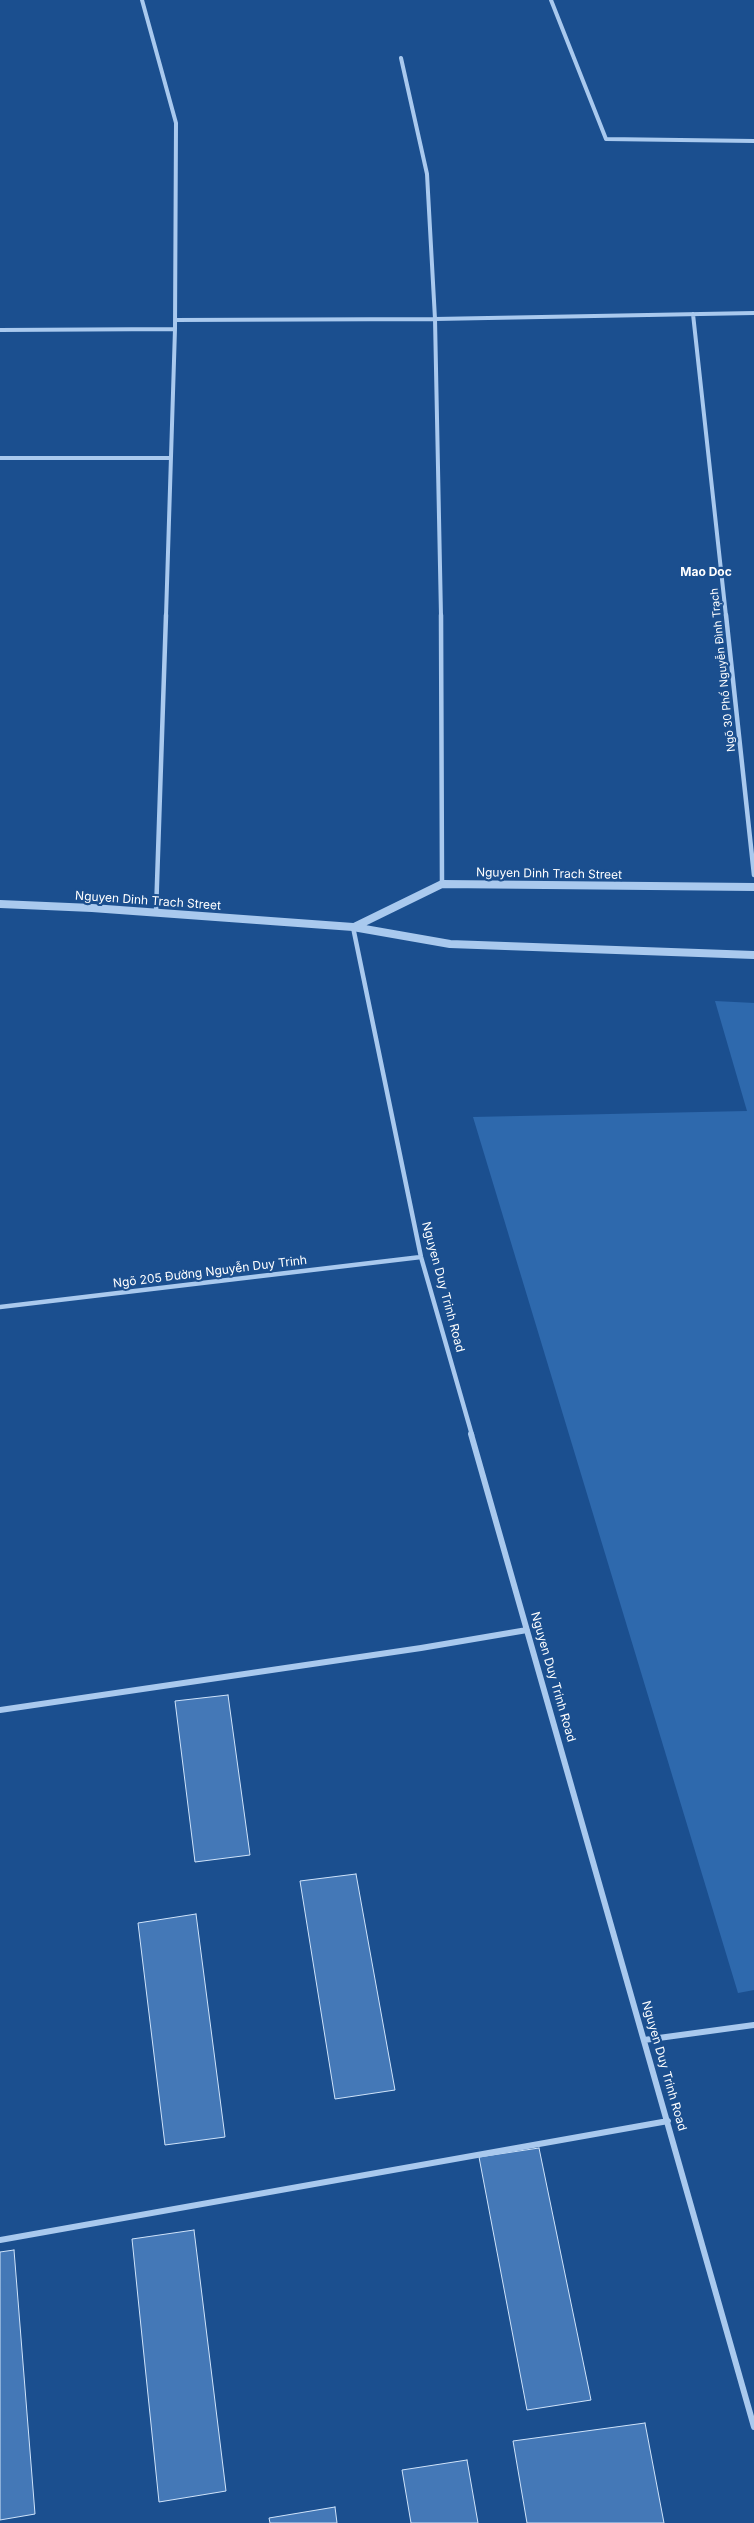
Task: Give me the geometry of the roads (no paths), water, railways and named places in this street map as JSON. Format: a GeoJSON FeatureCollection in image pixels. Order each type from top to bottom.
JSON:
{"type":"FeatureCollection","features":[{"type":"Feature","properties":{"kind":"street"},"geometry":{"type":"LineString","coordinates":[[142,0],[176,124],[175,329],[156,913]]}},
{"type":"Feature","properties":{"kind":"street"},"geometry":{"type":"LineString","coordinates":[[551,0],[606,139],[754,141]]}},
{"type":"Feature","properties":{"kind":"street"},"geometry":{"type":"LineString","coordinates":[[401,58],[427,174],[435,319],[441,611],[442,884]]}},
{"type":"Feature","properties":{"kind":"street"},"geometry":{"type":"LineString","coordinates":[[175,320],[435,319],[754,313]]}},
{"type":"Feature","properties":{"kind":"street","name":"Ngõ 30 Phố Nguyễn Đình Trạch"},"geometry":{"type":"LineString","coordinates":[[694,314],[754,875]]}},
{"type":"Feature","properties":{"kind":"street"},"geometry":{"type":"LineString","coordinates":[[0,330],[175,329]]}},
{"type":"Feature","properties":{"kind":"street"},"geometry":{"type":"LineString","coordinates":[[0,458],[171,458]]}},
{"type":"Feature","properties":{"kind":"street","name":"Nguyen Dinh Trach Street"},"geometry":{"type":"LineString","coordinates":[[354,927],[442,884],[754,887]]}},
{"type":"Feature","properties":{"kind":"street","name":"Nguyen Dinh Trach Street"},"geometry":{"type":"LineString","coordinates":[[0,904],[354,927],[450,944],[754,955]]}},
{"type":"Feature","properties":{"kind":"street","name":"Nguyen Duy Trinh Road"},"geometry":{"type":"LineString","coordinates":[[354,927],[422,1257],[754,2427]]}},
{"type":"Feature","properties":{"kind":"street","name":"Ngõ 205 Đường Nguyễn Duy Trinh"},"geometry":{"type":"LineString","coordinates":[[0,1307],[422,1257]]}},
{"type":"Feature","properties":{"kind":"street"},"geometry":{"type":"LineString","coordinates":[[0,1710],[421,1648],[527,1630]]}},
{"type":"Feature","properties":{"kind":"street"},"geometry":{"type":"LineString","coordinates":[[644,2040],[754,2025]]}},
{"type":"Feature","properties":{"kind":"street"},"geometry":{"type":"LineString","coordinates":[[0,2240],[668,2121]]}},
{"type":"Feature","properties":{"kind":"district","name":"Mao Doc"},"geometry":{"type":"Point","coordinates":[706,572]}}]}
